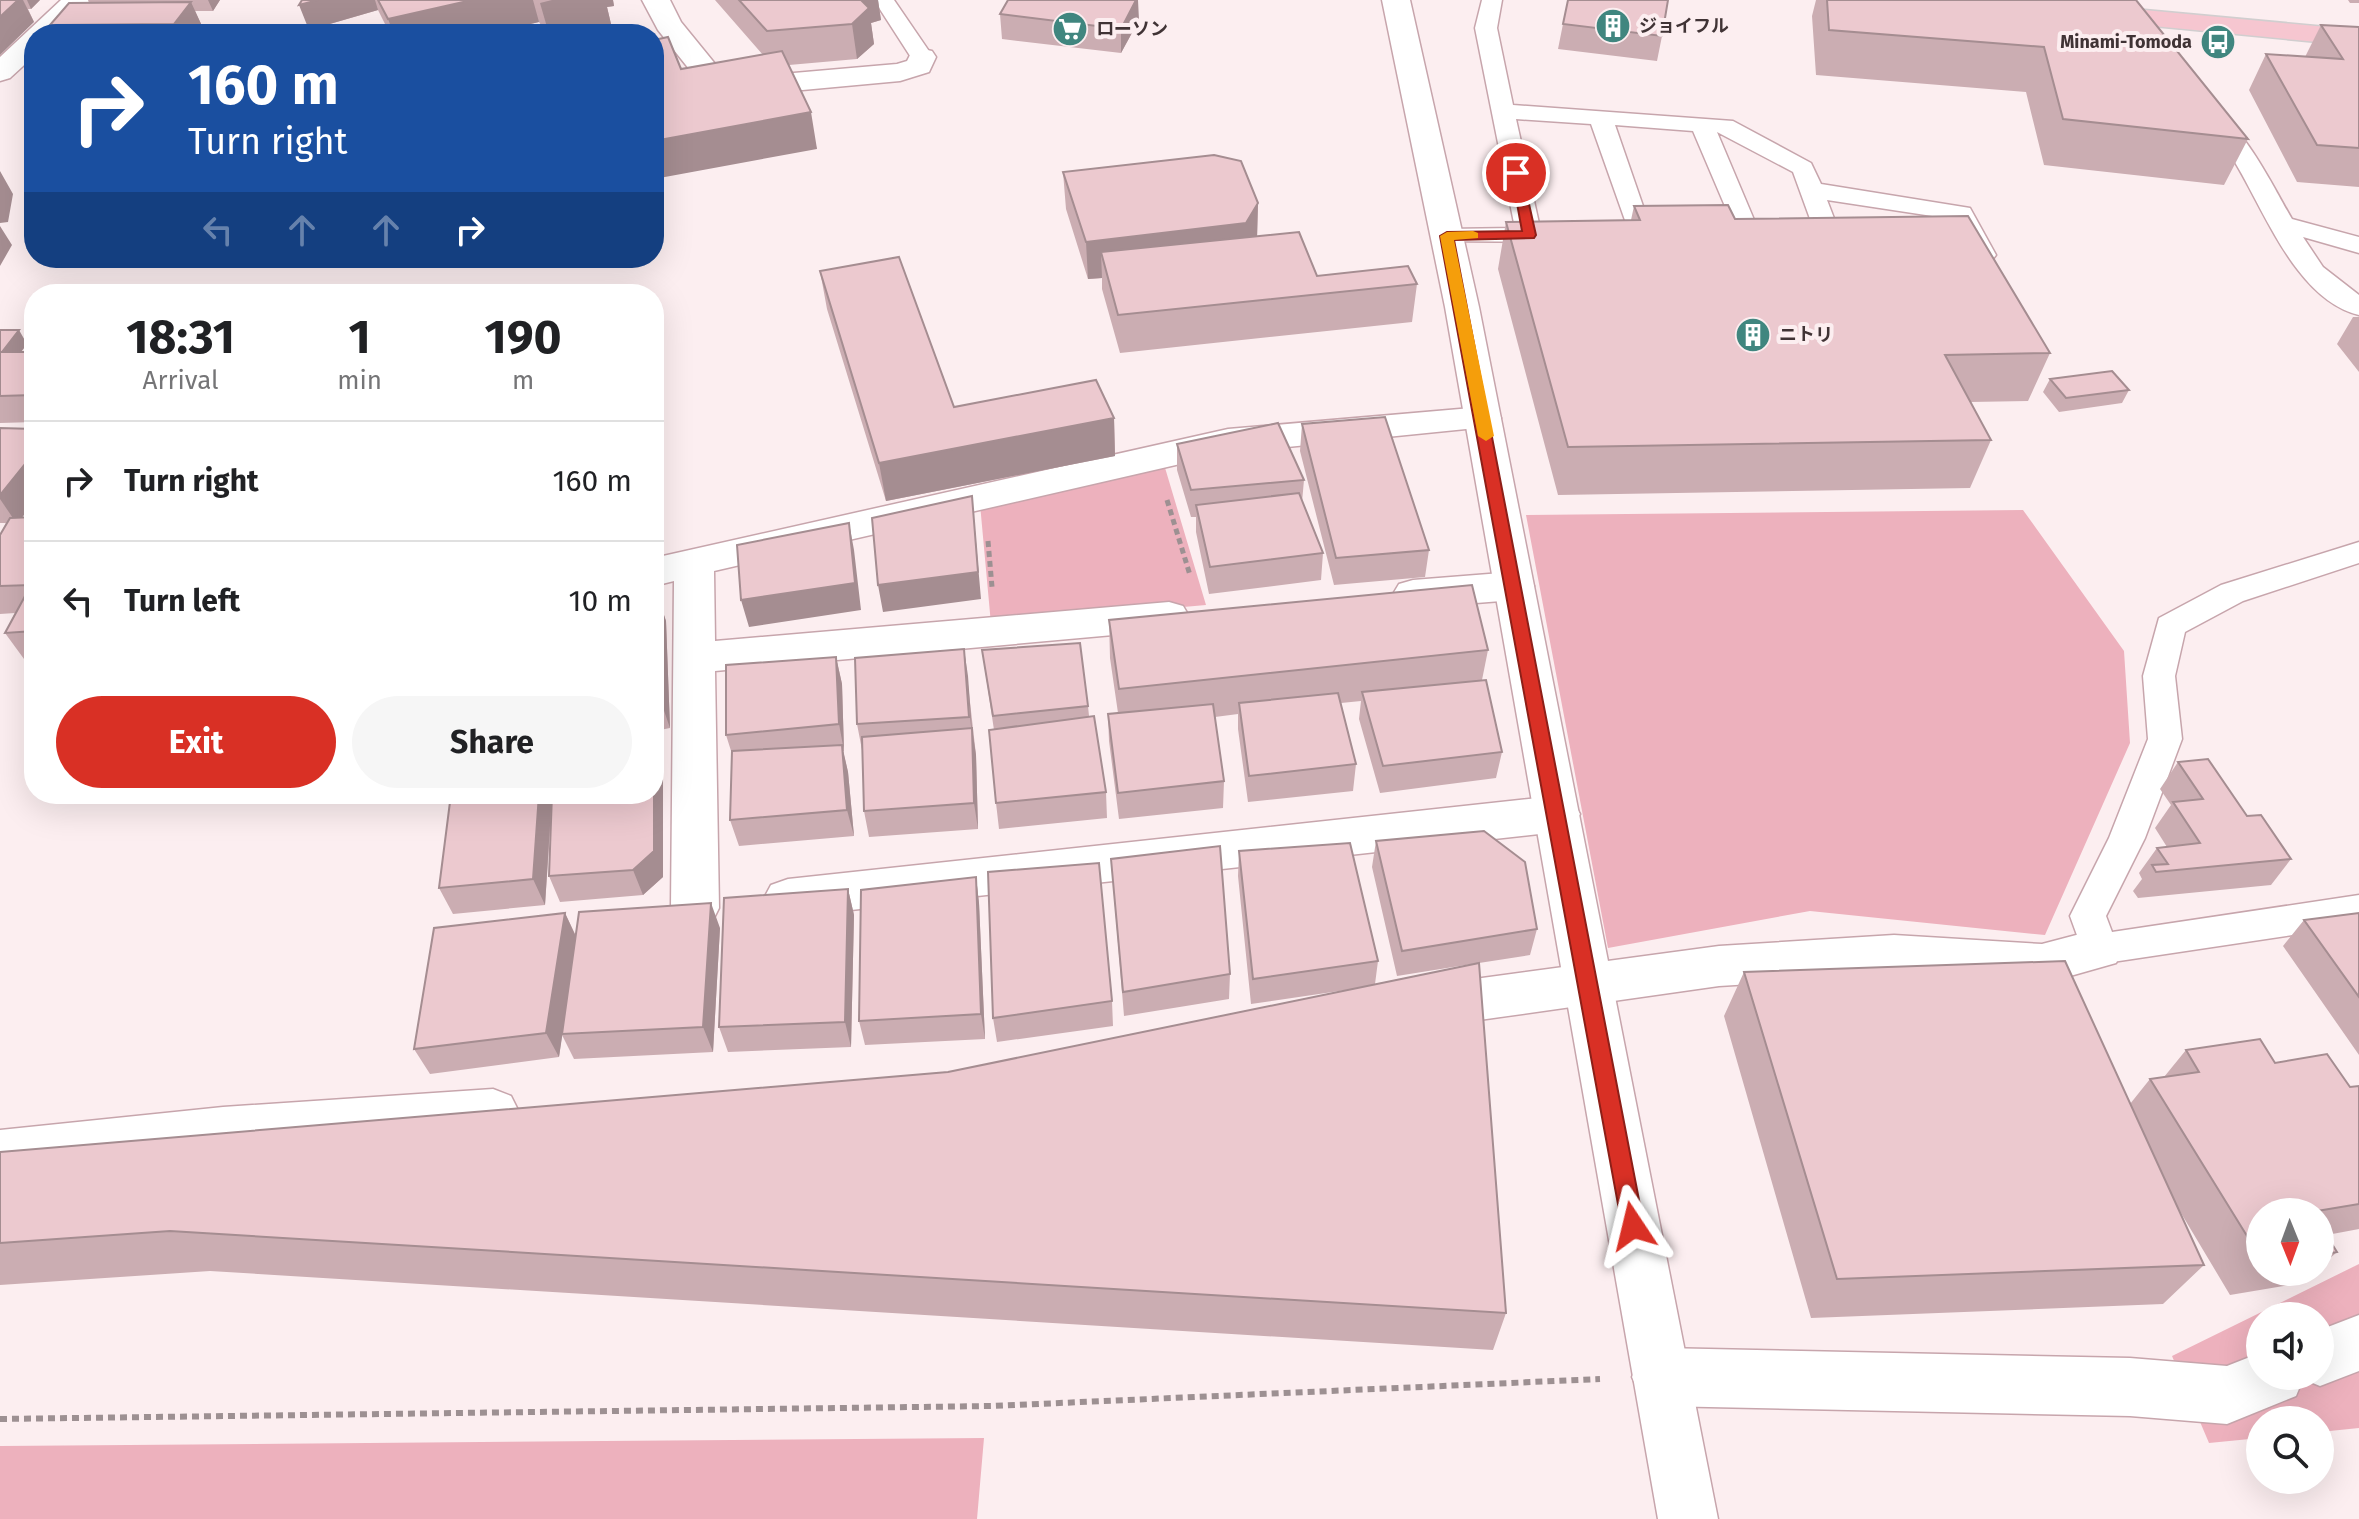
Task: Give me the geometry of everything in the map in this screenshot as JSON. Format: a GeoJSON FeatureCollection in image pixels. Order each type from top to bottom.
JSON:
{"type":"FeatureCollection","features":[{"type":"Feature","properties":{"kind":"highway"},"geometry":{"type":"LineString","coordinates":[[2064,10],[2116,10],[2359,38]]}},
{"type":"Feature","properties":{"kind":"street"},"geometry":{"type":"LineString","coordinates":[[52,24],[77,0]]}},
{"type":"Feature","properties":{"kind":"street"},"geometry":{"type":"LineString","coordinates":[[656,0],[668,24],[715,83],[737,87],[900,72],[919,66],[922,57]]}},
{"type":"Feature","properties":{"kind":"street"},"geometry":{"type":"LineString","coordinates":[[1396,0],[1483,418],[1688,1519]]}},
{"type":"Feature","properties":{"kind":"street"},"geometry":{"type":"LineString","coordinates":[[0,72],[24,50]]}},
{"type":"Feature","properties":{"kind":"street"},"geometry":{"type":"LineString","coordinates":[[664,570],[1228,441],[1483,418]]}},
{"type":"Feature","properties":{"kind":"street"},"geometry":{"type":"LineString","coordinates":[[694,562],[695,908]]}},
{"type":"Feature","properties":{"kind":"street"},"geometry":{"type":"LineString","coordinates":[[1373,598],[1514,586]]}},
{"type":"Feature","properties":{"kind":"street"},"geometry":{"type":"LineString","coordinates":[[695,658],[1201,613]]}},
{"type":"Feature","properties":{"kind":"street"},"geometry":{"type":"LineString","coordinates":[[649,913],[1557,814]]}},
{"type":"Feature","properties":{"kind":"street"},"geometry":{"type":"LineString","coordinates":[[1377,1015],[1532,990],[1719,966],[1894,955],[2042,964],[2099,949]]}},
{"type":"Feature","properties":{"kind":"street"},"geometry":{"type":"LineString","coordinates":[[0,1154],[223,1130],[537,1109]]}},
{"type":"Feature","properties":{"kind":"street"},"geometry":{"type":"LineString","coordinates":[[2334,1353],[2359,1343]]}},
{"type":"Feature","properties":{"kind":"street"},"geometry":{"type":"LineString","coordinates":[[1664,1392],[2130,1387],[2227,1395],[2246,1388]]}},
{"type":"Feature","properties":{"kind":"lane"},"geometry":{"type":"LineString","coordinates":[[884,0],[922,57]]}},
{"type":"Feature","properties":{"kind":"lane"},"geometry":{"type":"LineString","coordinates":[[1492,0],[1486,28],[1529,235]]}},
{"type":"Feature","properties":{"kind":"lane"},"geometry":{"type":"LineString","coordinates":[[2116,10],[2147,46]]}},
{"type":"Feature","properties":{"kind":"lane"},"geometry":{"type":"LineString","coordinates":[[2196,101],[2236,145],[2304,264],[2323,284],[2359,307]]}},
{"type":"Feature","properties":{"kind":"lane"},"geometry":{"type":"LineString","coordinates":[[1503,111],[1725,126],[1803,168],[1828,234],[1717,235]]}},
{"type":"Feature","properties":{"kind":"lane"},"geometry":{"type":"LineString","coordinates":[[1601,118],[1641,235]]}},
{"type":"Feature","properties":{"kind":"lane"},"geometry":{"type":"LineString","coordinates":[[1702,124],[1748,234]]}},
{"type":"Feature","properties":{"kind":"lane"},"geometry":{"type":"LineString","coordinates":[[1811,190],[1961,213],[1997,283]]}},
{"type":"Feature","properties":{"kind":"lane"},"geometry":{"type":"LineString","coordinates":[[2283,224],[2359,245]]}},
{"type":"Feature","properties":{"kind":"lane"},"geometry":{"type":"LineString","coordinates":[[1447,236],[1571,235]]}},
{"type":"Feature","properties":{"kind":"lane"},"geometry":{"type":"LineString","coordinates":[[1613,235],[1672,235]]}},
{"type":"Feature","properties":{"kind":"lane"},"geometry":{"type":"LineString","coordinates":[[2359,552],[2232,593],[2170,626],[2159,676],[2165,739],[2127,838],[2088,916],[2099,949],[2359,910]]}},
{"type":"Feature","properties":{"kind":"path"},"geometry":{"type":"LineString","coordinates":[[1154,457],[1201,613]]}},
{"type":"Feature","properties":{"kind":"path"},"geometry":{"type":"LineString","coordinates":[[983,496],[997,632]]}},
{"type":"Feature","properties":{"kind":"path"},"geometry":{"type":"LineString","coordinates":[[0,1419],[992,1406],[1664,1392]]}},
{"type":"Feature","properties":{"kind":"shaded area"},"geometry":{"type":"Polygon","coordinates":[[[1163,461],[1206,605],[991,624],[980,504],[1163,461]]]}},
{"type":"Feature","properties":{"kind":"shaded area"},"geometry":{"type":"Polygon","coordinates":[[[2023,510],[2124,651],[2130,743],[2045,935],[1810,911],[1608,948],[1526,515],[2023,510]]]}},
{"type":"Feature","properties":{"kind":"shaded area"},"geometry":{"type":"Polygon","coordinates":[[[2359,1264],[2359,1428],[2334,1431],[2334,1406],[2246,1406],[2246,1439],[2209,1443],[2172,1356],[2246,1320],[2246,1390],[2334,1390],[2334,1302],[2282,1302],[2314,1286],[2334,1286],[2334,1276],[2359,1264]]]}},
{"type":"Feature","properties":{"kind":"shaded area"},"geometry":{"type":"Polygon","coordinates":[[[984,1438],[977,1519],[0,1519],[0,1446],[984,1438]]]}},
{"type":"Feature","properties":{"kind":"building"},"geometry":{"type":"Polygon","coordinates":[[[0,0],[18,0],[0,17],[0,0]]]}},
{"type":"Feature","properties":{"kind":"building"},"geometry":{"type":"Polygon","coordinates":[[[378,0],[472,0],[388,19],[378,0]]]}},
{"type":"Feature","properties":{"kind":"building"},"geometry":{"type":"Polygon","coordinates":[[[739,0],[861,0],[869,8],[852,24],[767,31],[739,0]]]}},
{"type":"Feature","properties":{"kind":"building"},"geometry":{"type":"Polygon","coordinates":[[[1008,0],[1136,0],[1121,29],[1000,14],[1008,0]]]}},
{"type":"Feature","properties":{"kind":"building"},"geometry":{"type":"Polygon","coordinates":[[[1568,0],[1668,0],[1662,36],[1563,24],[1568,0]]]}},
{"type":"Feature","properties":{"kind":"building"},"geometry":{"type":"Polygon","coordinates":[[[1827,0],[2136,0],[2248,139],[2063,119],[2044,47],[1829,30],[1827,0]]]}},
{"type":"Feature","properties":{"kind":"building"},"geometry":{"type":"Polygon","coordinates":[[[191,2],[174,24],[51,24],[69,3],[191,2]]]}},
{"type":"Feature","properties":{"kind":"building"},"geometry":{"type":"Polygon","coordinates":[[[2321,25],[2359,27],[2359,148],[2317,145],[2266,54],[2343,59],[2321,25]]]}},
{"type":"Feature","properties":{"kind":"building"},"geometry":{"type":"Polygon","coordinates":[[[668,37],[681,69],[782,51],[811,112],[664,139],[664,38],[668,37]]]}},
{"type":"Feature","properties":{"kind":"building"},"geometry":{"type":"Polygon","coordinates":[[[1214,155],[1241,161],[1258,203],[1246,223],[1086,242],[1063,172],[1214,155]]]}},
{"type":"Feature","properties":{"kind":"building","name":"ニトリ"},"geometry":{"type":"Polygon","coordinates":[[[1728,205],[1735,219],[1968,216],[2050,353],[1945,355],[1991,440],[1568,447],[1506,222],[1640,220],[1634,206],[1728,205]]]}},
{"type":"Feature","properties":{"kind":"building"},"geometry":{"type":"Polygon","coordinates":[[[1299,232],[1317,276],[1408,266],[1417,284],[1118,315],[1101,252],[1299,232]]]}},
{"type":"Feature","properties":{"kind":"building"},"geometry":{"type":"Polygon","coordinates":[[[899,257],[954,407],[1096,380],[1114,418],[879,463],[820,271],[899,257]]]}},
{"type":"Feature","properties":{"kind":"building"},"geometry":{"type":"Polygon","coordinates":[[[0,330],[19,330],[2,352],[0,352],[0,330]]]}},
{"type":"Feature","properties":{"kind":"building"},"geometry":{"type":"Polygon","coordinates":[[[0,352],[24,352],[24,395],[0,396],[0,352]]]}},
{"type":"Feature","properties":{"kind":"building"},"geometry":{"type":"Polygon","coordinates":[[[2112,371],[2129,390],[2066,398],[2050,379],[2112,371]]]}},
{"type":"Feature","properties":{"kind":"building"},"geometry":{"type":"Polygon","coordinates":[[[1385,417],[1429,550],[1336,558],[1302,424],[1385,417]]]}},
{"type":"Feature","properties":{"kind":"building"},"geometry":{"type":"Polygon","coordinates":[[[1278,423],[1304,480],[1191,490],[1177,444],[1278,423]]]}},
{"type":"Feature","properties":{"kind":"building"},"geometry":{"type":"Polygon","coordinates":[[[0,428],[24,429],[24,465],[0,495],[0,428]]]}},
{"type":"Feature","properties":{"kind":"building"},"geometry":{"type":"Polygon","coordinates":[[[1299,493],[1323,553],[1210,567],[1196,505],[1299,493]]]}},
{"type":"Feature","properties":{"kind":"building"},"geometry":{"type":"Polygon","coordinates":[[[972,496],[978,572],[878,585],[872,518],[972,496]]]}},
{"type":"Feature","properties":{"kind":"building"},"geometry":{"type":"Polygon","coordinates":[[[24,517],[24,585],[0,586],[0,535],[10,518],[24,517]]]}},
{"type":"Feature","properties":{"kind":"building"},"geometry":{"type":"Polygon","coordinates":[[[849,523],[855,583],[741,600],[737,545],[849,523]]]}},
{"type":"Feature","properties":{"kind":"building"},"geometry":{"type":"Polygon","coordinates":[[[1472,585],[1488,650],[1119,689],[1109,620],[1472,585]]]}},
{"type":"Feature","properties":{"kind":"building"},"geometry":{"type":"Polygon","coordinates":[[[24,598],[24,632],[5,633],[24,598]]]}},
{"type":"Feature","properties":{"kind":"building"},"geometry":{"type":"Polygon","coordinates":[[[1080,643],[1088,706],[993,716],[982,650],[1080,643]]]}},
{"type":"Feature","properties":{"kind":"building"},"geometry":{"type":"Polygon","coordinates":[[[964,649],[969,717],[857,724],[855,658],[964,649]]]}},
{"type":"Feature","properties":{"kind":"building"},"geometry":{"type":"Polygon","coordinates":[[[836,657],[839,724],[726,735],[726,665],[836,657]]]}},
{"type":"Feature","properties":{"kind":"building"},"geometry":{"type":"Polygon","coordinates":[[[1486,680],[1502,752],[1383,766],[1362,692],[1486,680]]]}},
{"type":"Feature","properties":{"kind":"building"},"geometry":{"type":"Polygon","coordinates":[[[1338,693],[1356,764],[1249,776],[1239,703],[1338,693]]]}},
{"type":"Feature","properties":{"kind":"building"},"geometry":{"type":"Polygon","coordinates":[[[1213,704],[1224,781],[1118,793],[1108,714],[1213,704]]]}},
{"type":"Feature","properties":{"kind":"building"},"geometry":{"type":"Polygon","coordinates":[[[1094,716],[1106,792],[996,803],[989,730],[1094,716]]]}},
{"type":"Feature","properties":{"kind":"building"},"geometry":{"type":"Polygon","coordinates":[[[972,728],[974,803],[864,811],[862,737],[972,728]]]}},
{"type":"Feature","properties":{"kind":"building"},"geometry":{"type":"Polygon","coordinates":[[[842,745],[847,810],[730,820],[732,751],[842,745]]]}},
{"type":"Feature","properties":{"kind":"building"},"geometry":{"type":"Polygon","coordinates":[[[2208,759],[2247,816],[2261,815],[2291,859],[2156,872],[2152,865],[2168,864],[2157,848],[2200,843],[2173,802],[2203,799],[2178,762],[2208,759]]]}},
{"type":"Feature","properties":{"kind":"building"},"geometry":{"type":"Polygon","coordinates":[[[450,804],[538,804],[533,879],[439,888],[450,804]]]}},
{"type":"Feature","properties":{"kind":"building"},"geometry":{"type":"Polygon","coordinates":[[[552,804],[654,804],[654,851],[633,870],[549,876],[552,804]]]}},
{"type":"Feature","properties":{"kind":"building"},"geometry":{"type":"Polygon","coordinates":[[[1484,831],[1525,862],[1537,929],[1402,951],[1376,841],[1484,831]]]}},
{"type":"Feature","properties":{"kind":"building"},"geometry":{"type":"Polygon","coordinates":[[[1350,843],[1378,961],[1253,979],[1239,851],[1350,843]]]}},
{"type":"Feature","properties":{"kind":"building"},"geometry":{"type":"Polygon","coordinates":[[[1220,846],[1230,974],[1123,992],[1111,859],[1220,846]]]}},
{"type":"Feature","properties":{"kind":"building"},"geometry":{"type":"Polygon","coordinates":[[[1099,863],[1112,1001],[993,1018],[988,872],[1099,863]]]}},
{"type":"Feature","properties":{"kind":"building"},"geometry":{"type":"Polygon","coordinates":[[[976,877],[981,1014],[859,1021],[861,890],[976,877]]]}},
{"type":"Feature","properties":{"kind":"building"},"geometry":{"type":"Polygon","coordinates":[[[848,889],[845,1022],[719,1027],[724,898],[848,889]]]}},
{"type":"Feature","properties":{"kind":"building"},"geometry":{"type":"Polygon","coordinates":[[[711,903],[703,1027],[562,1034],[579,912],[711,903]]]}},
{"type":"Feature","properties":{"kind":"building"},"geometry":{"type":"Polygon","coordinates":[[[565,913],[546,1033],[414,1049],[434,928],[565,913]]]}},
{"type":"Feature","properties":{"kind":"building"},"geometry":{"type":"Polygon","coordinates":[[[2359,913],[2359,997],[2304,920],[2359,913]]]}},
{"type":"Feature","properties":{"kind":"building"},"geometry":{"type":"Polygon","coordinates":[[[2065,961],[2204,1265],[1837,1279],[1744,972],[2065,961]]]}},
{"type":"Feature","properties":{"kind":"building"},"geometry":{"type":"Polygon","coordinates":[[[1479,963],[1506,1313],[170,1231],[0,1243],[0,1152],[948,1072],[1479,963]]]}},
{"type":"Feature","properties":{"kind":"building"},"geometry":{"type":"Polygon","coordinates":[[[2260,1039],[2275,1063],[2327,1054],[2350,1087],[2359,1086],[2359,1204],[2334,1208],[2334,1198],[2246,1198],[2246,1234],[2150,1079],[2199,1072],[2186,1050],[2260,1039]]]}},
{"type":"Feature","properties":{"kind":"slow traffic"},"geometry":{"type":"LineString","coordinates":[[1473,235],[1447,236],[1486,436]]}},
{"type":"Feature","properties":{"kind":"place","name":"ジョイフル"},"geometry":{"type":"Point","coordinates":[1613,26]}},
{"type":"Feature","properties":{"kind":"place","name":"ローソン"},"geometry":{"type":"Point","coordinates":[1070,29]}},
{"type":"Feature","properties":{"kind":"place","name":"Minami-Tomoda"},"geometry":{"type":"Point","coordinates":[2218,42]}},
{"type":"Feature","properties":{"kind":"place","name":"ニトリ"},"geometry":{"type":"Point","coordinates":[1753,335]}},
{"type":"Feature","properties":{"kind":"route"},"geometry":{"type":"LineString","coordinates":[[1516,173],[1529,235],[1447,236],[1633,1226]]}}]}
